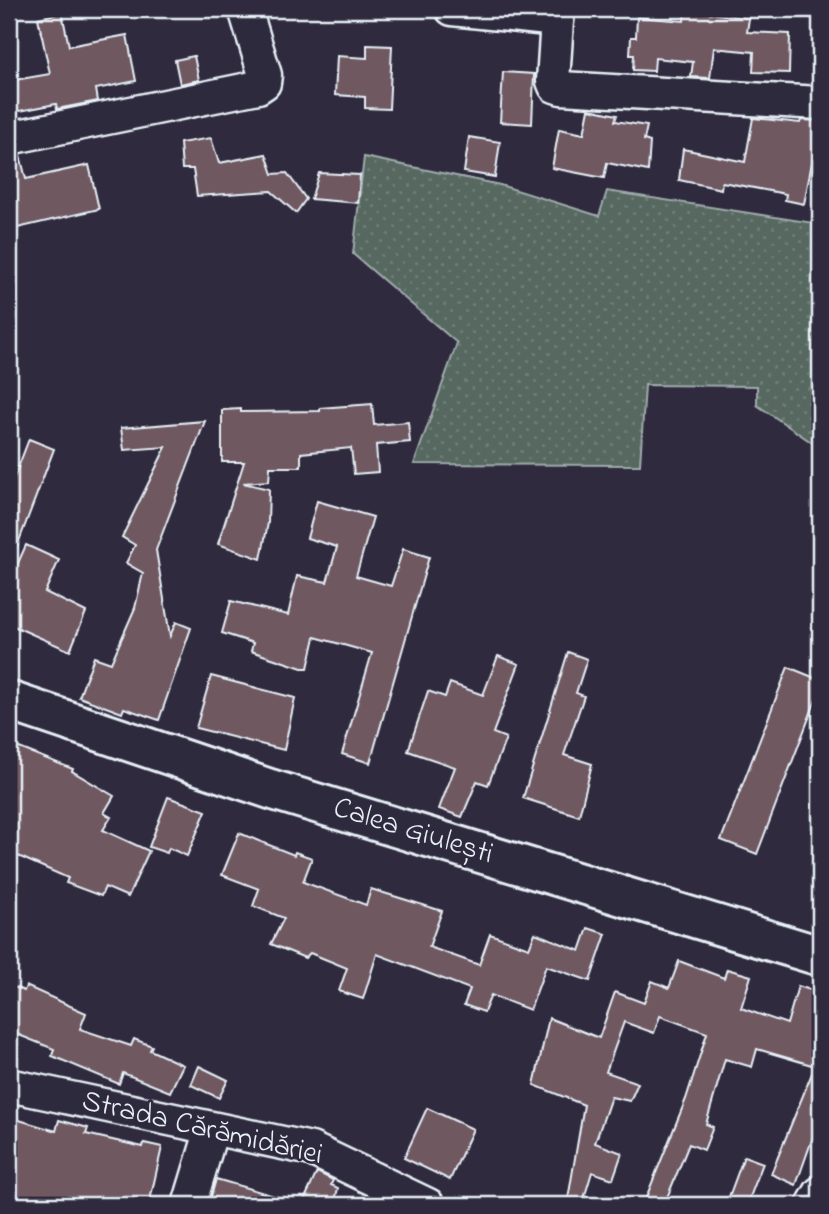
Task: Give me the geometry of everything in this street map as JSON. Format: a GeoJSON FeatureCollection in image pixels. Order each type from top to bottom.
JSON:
{"type":"FeatureCollection","features":[{"type":"Feature","properties":{"kind":"main road","name":"Calea Giulești"},"geometry":{"type":"LineString","coordinates":[[9,701],[270,789],[820,956]]}},
{"type":"Feature","properties":{"kind":"street"},"geometry":{"type":"LineString","coordinates":[[9,138],[264,83],[265,75],[245,9]]}},
{"type":"Feature","properties":{"kind":"street"},"geometry":{"type":"LineString","coordinates":[[452,9],[556,14],[553,81],[555,86],[561,88],[820,103]]}},
{"type":"Feature","properties":{"kind":"street","name":"Strada Cărămidăriei"},"geometry":{"type":"LineString","coordinates":[[9,1085],[311,1149],[417,1202]]}},
{"type":"Feature","properties":{"kind":"street"},"geometry":{"type":"LineString","coordinates":[[189,1205],[212,1129]]}},
{"type":"Feature","properties":{"kind":"street"},"geometry":{"type":"LineString","coordinates":[[813,1205],[820,1193]]}},
{"type":"Feature","properties":{"kind":"green space"},"geometry":{"type":"Polygon","coordinates":[[[364,157],[500,185],[599,216],[607,191],[820,224],[820,448],[757,405],[757,386],[645,385],[640,465],[414,464],[457,343],[353,254],[364,157]]]}},
{"type":"Feature","properties":{"kind":"building"},"geometry":{"type":"Polygon","coordinates":[[[685,10],[749,18],[747,32],[790,34],[789,73],[753,72],[754,52],[714,48],[710,78],[691,77],[693,62],[655,58],[654,71],[633,70],[631,37],[636,37],[637,17],[684,21],[685,10]]]}},
{"type":"Feature","properties":{"kind":"building"},"geometry":{"type":"Polygon","coordinates":[[[62,13],[69,46],[127,35],[136,81],[96,89],[98,101],[57,109],[56,104],[9,113],[9,81],[50,74],[38,18],[62,13]]]}},
{"type":"Feature","properties":{"kind":"building"},"geometry":{"type":"Polygon","coordinates":[[[367,45],[392,46],[389,109],[365,108],[365,97],[335,95],[337,56],[367,58],[367,45]]]}},
{"type":"Feature","properties":{"kind":"building"},"geometry":{"type":"Polygon","coordinates":[[[194,56],[199,80],[180,84],[175,60],[194,56]]]}},
{"type":"Feature","properties":{"kind":"building"},"geometry":{"type":"Polygon","coordinates":[[[503,72],[534,74],[532,124],[500,122],[503,72]]]}},
{"type":"Feature","properties":{"kind":"building"},"geometry":{"type":"Polygon","coordinates":[[[589,109],[617,115],[615,121],[647,126],[644,140],[650,142],[648,171],[607,163],[604,178],[552,168],[559,129],[584,134],[589,109]]]}},
{"type":"Feature","properties":{"kind":"building"},"geometry":{"type":"Polygon","coordinates":[[[753,118],[800,123],[801,120],[820,121],[804,204],[785,200],[786,194],[722,182],[721,189],[679,180],[683,149],[745,162],[753,118]]]}},
{"type":"Feature","properties":{"kind":"building"},"geometry":{"type":"Polygon","coordinates":[[[469,137],[500,142],[495,177],[464,172],[469,137]]]}},
{"type":"Feature","properties":{"kind":"building"},"geometry":{"type":"Polygon","coordinates":[[[211,138],[219,163],[266,154],[273,174],[287,173],[306,199],[296,213],[271,191],[197,196],[193,169],[182,169],[180,143],[211,138]]]}},
{"type":"Feature","properties":{"kind":"building"},"geometry":{"type":"Polygon","coordinates":[[[20,155],[26,179],[89,165],[99,209],[9,230],[9,156],[20,155]]]}},
{"type":"Feature","properties":{"kind":"building"},"geometry":{"type":"Polygon","coordinates":[[[319,173],[360,175],[358,203],[311,199],[319,173]]]}},
{"type":"Feature","properties":{"kind":"building"},"geometry":{"type":"Polygon","coordinates":[[[372,404],[374,425],[408,422],[410,442],[376,445],[378,472],[354,474],[351,448],[301,453],[301,467],[270,467],[269,481],[243,483],[269,489],[268,523],[261,559],[218,544],[244,462],[222,462],[222,410],[320,411],[320,408],[372,404]]]}},
{"type":"Feature","properties":{"kind":"building"},"geometry":{"type":"Polygon","coordinates":[[[205,421],[156,550],[170,636],[176,622],[191,628],[159,720],[124,708],[122,713],[79,697],[94,657],[111,663],[135,608],[143,573],[126,563],[135,545],[122,537],[166,447],[124,450],[121,428],[205,421]]]}},
{"type":"Feature","properties":{"kind":"building"},"geometry":{"type":"Polygon","coordinates":[[[29,439],[54,449],[11,562],[9,491],[29,439]]]}},
{"type":"Feature","properties":{"kind":"building"},"geometry":{"type":"Polygon","coordinates":[[[317,501],[373,517],[356,576],[391,586],[403,549],[429,557],[370,763],[342,754],[372,653],[315,637],[308,668],[302,668],[251,651],[253,643],[222,633],[231,601],[288,615],[297,576],[327,582],[337,547],[307,538],[317,501]]]}},
{"type":"Feature","properties":{"kind":"building"},"geometry":{"type":"Polygon","coordinates":[[[26,545],[59,560],[45,592],[86,612],[70,651],[9,624],[9,583],[26,545]]]}},
{"type":"Feature","properties":{"kind":"building"},"geometry":{"type":"Polygon","coordinates":[[[568,652],[587,659],[576,693],[584,696],[564,755],[592,764],[579,816],[523,798],[568,652]]]}},
{"type":"Feature","properties":{"kind":"building"},"geometry":{"type":"Polygon","coordinates":[[[498,656],[519,664],[493,733],[506,738],[488,785],[477,781],[462,817],[439,809],[455,767],[408,751],[428,691],[445,697],[450,683],[483,695],[498,656]]]}},
{"type":"Feature","properties":{"kind":"building"},"geometry":{"type":"Polygon","coordinates":[[[788,667],[820,680],[820,689],[757,854],[721,840],[788,667]]]}},
{"type":"Feature","properties":{"kind":"building"},"geometry":{"type":"Polygon","coordinates":[[[211,676],[295,698],[284,750],[196,728],[211,676]]]}},
{"type":"Feature","properties":{"kind":"building"},"geometry":{"type":"Polygon","coordinates":[[[9,744],[73,769],[72,771],[114,796],[104,813],[111,817],[103,830],[149,851],[128,897],[105,887],[101,896],[66,883],[68,878],[9,852],[9,744]]]}},
{"type":"Feature","properties":{"kind":"building"},"geometry":{"type":"Polygon","coordinates":[[[168,797],[206,811],[187,856],[169,848],[167,853],[149,847],[168,797]]]}},
{"type":"Feature","properties":{"kind":"building"},"geometry":{"type":"Polygon","coordinates":[[[239,833],[294,855],[295,852],[312,858],[303,882],[366,905],[371,889],[442,911],[429,947],[479,965],[490,934],[529,948],[535,933],[580,951],[588,928],[606,934],[590,981],[546,966],[530,1010],[491,995],[484,1012],[464,1005],[470,989],[377,954],[363,999],[339,991],[347,968],[310,953],[305,958],[271,944],[284,918],[253,906],[259,889],[222,875],[239,833]]]}},
{"type":"Feature","properties":{"kind":"building"},"geometry":{"type":"Polygon","coordinates":[[[679,961],[724,978],[727,969],[751,976],[741,1008],[787,1024],[798,986],[820,993],[820,1117],[796,1185],[771,1174],[815,1066],[757,1049],[752,1067],[725,1059],[706,1124],[713,1127],[704,1150],[689,1144],[664,1205],[643,1205],[686,1099],[707,1033],[660,1016],[654,1033],[624,1022],[606,1072],[638,1083],[630,1101],[611,1097],[595,1143],[622,1153],[613,1179],[592,1172],[582,1205],[567,1205],[584,1105],[534,1085],[549,1018],[599,1038],[615,992],[644,1003],[652,981],[669,988],[679,961]]]}},
{"type":"Feature","properties":{"kind":"building"},"geometry":{"type":"Polygon","coordinates":[[[9,985],[24,991],[26,986],[86,1013],[80,1029],[131,1046],[134,1039],[152,1046],[150,1050],[183,1065],[170,1092],[123,1073],[119,1084],[52,1056],[54,1049],[9,1031],[9,985]]]}},
{"type":"Feature","properties":{"kind":"building"},"geometry":{"type":"Polygon","coordinates":[[[199,1066],[228,1080],[219,1098],[191,1085],[199,1066]]]}},
{"type":"Feature","properties":{"kind":"building"},"geometry":{"type":"Polygon","coordinates":[[[427,1108],[473,1129],[450,1180],[404,1158],[427,1108]]]}},
{"type":"Feature","properties":{"kind":"building"},"geometry":{"type":"Polygon","coordinates":[[[9,1117],[56,1131],[59,1120],[88,1128],[86,1134],[143,1147],[144,1143],[162,1147],[149,1205],[121,1205],[98,1200],[97,1205],[58,1205],[31,1197],[28,1204],[9,1198],[9,1117]]]}},
{"type":"Feature","properties":{"kind":"building"},"geometry":{"type":"Polygon","coordinates":[[[744,1156],[763,1163],[747,1205],[726,1205],[744,1156]]]}},
{"type":"Feature","properties":{"kind":"building"},"geometry":{"type":"Polygon","coordinates":[[[317,1172],[333,1180],[331,1185],[338,1188],[334,1205],[302,1205],[317,1172]]]}},
{"type":"Feature","properties":{"kind":"building"},"geometry":{"type":"Polygon","coordinates":[[[216,1179],[288,1200],[287,1205],[228,1205],[210,1200],[216,1179]]]}}]}
